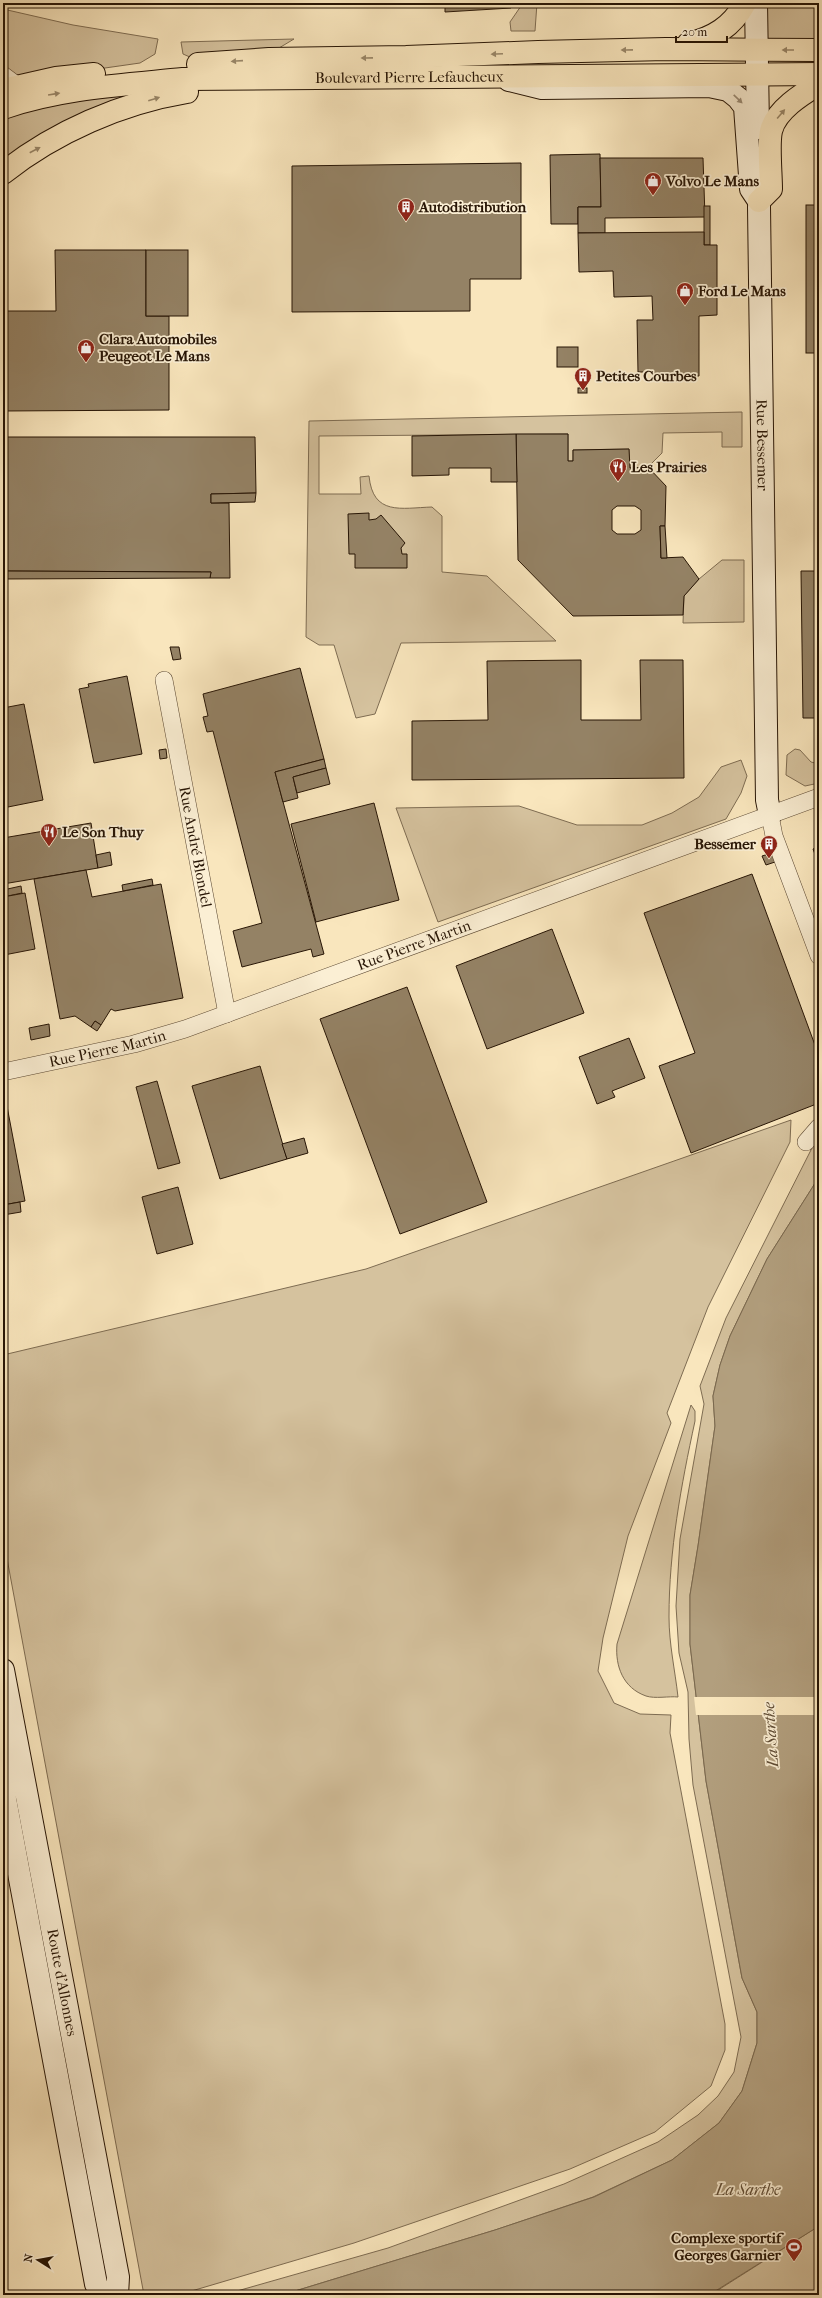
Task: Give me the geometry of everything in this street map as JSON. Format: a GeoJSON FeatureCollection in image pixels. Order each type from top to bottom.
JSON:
{"type":"FeatureCollection","features":[{"type":"Feature","properties":{"kind":"main road"},"geometry":{"type":"LineString","coordinates":[[666,49],[709,39],[720,32],[745,3]]}},
{"type":"Feature","properties":{"kind":"main road","name":"Boulevard Pierre Lefaucheux"},"geometry":{"type":"LineString","coordinates":[[8,84],[178,65],[269,59],[406,57],[666,49],[819,50]]}},
{"type":"Feature","properties":{"kind":"main road","name":"Boulevard Pierre Lefaucheux"},"geometry":{"type":"LineString","coordinates":[[3,108],[33,97],[90,88],[183,79],[232,77],[819,74]]}},
{"type":"Feature","properties":{"kind":"main road"},"geometry":{"type":"LineString","coordinates":[[3,173],[25,156],[94,119],[158,97],[219,87],[232,77]]}},
{"type":"Feature","properties":{"kind":"main road"},"geometry":{"type":"LineString","coordinates":[[759,204],[771,189],[771,131],[778,118],[797,100],[819,84]]}},
{"type":"Feature","properties":{"kind":"street"},"geometry":{"type":"LineString","coordinates":[[756,3],[757,50]]}},
{"type":"Feature","properties":{"kind":"street","name":"Rue Bessemer"},"geometry":{"type":"LineString","coordinates":[[757,50],[767,800],[770,815]]}},
{"type":"Feature","properties":{"kind":"street"},"geometry":{"type":"LineString","coordinates":[[494,76],[542,88],[709,86],[728,90],[738,98],[745,107],[751,189],[759,204]]}},
{"type":"Feature","properties":{"kind":"street","name":"Rue André Blondel"},"geometry":{"type":"LineString","coordinates":[[164,680],[227,1014]]}},
{"type":"Feature","properties":{"kind":"street","name":"Rue Pierre Martin"},"geometry":{"type":"LineString","coordinates":[[3,1072],[134,1044],[227,1014],[819,796]]}},
{"type":"Feature","properties":{"kind":"street"},"geometry":{"type":"LineString","coordinates":[[770,815],[774,836],[819,956]]}},
{"type":"Feature","properties":{"kind":"street"},"geometry":{"type":"LineString","coordinates":[[806,1142],[819,1127]]}},
{"type":"Feature","properties":{"kind":"street","name":"Route d'Allonnes"},"geometry":{"type":"LineString","coordinates":[[3,1670],[116,2269],[109,2293],[96,2284],[10,1796]]}},
{"type":"Feature","properties":{"kind":"lane"},"geometry":{"type":"LineString","coordinates":[[3,1734],[10,1796]]}},
{"type":"Feature","properties":{"kind":"shaded area"},"geometry":{"type":"Polygon","coordinates":[[[523,3],[537,3],[535,31],[511,31],[510,22],[523,3]]]}},
{"type":"Feature","properties":{"kind":"shaded area"},"geometry":{"type":"Polygon","coordinates":[[[756,3],[819,3],[819,50],[757,50],[756,3]]]}},
{"type":"Feature","properties":{"kind":"shaded area"},"geometry":{"type":"Polygon","coordinates":[[[3,9],[73,25],[158,39],[155,54],[140,63],[35,78],[15,75],[3,67],[3,9]]]}},
{"type":"Feature","properties":{"kind":"shaded area"},"geometry":{"type":"Polygon","coordinates":[[[294,39],[269,54],[199,61],[183,54],[181,42],[294,39]]]}},
{"type":"Feature","properties":{"kind":"shaded area"},"geometry":{"type":"Polygon","coordinates":[[[219,87],[158,97],[3,173],[3,108],[33,97],[219,87]]]}},
{"type":"Feature","properties":{"kind":"shaded area"},"geometry":{"type":"Polygon","coordinates":[[[742,412],[742,447],[722,447],[722,432],[663,433],[662,453],[648,467],[630,468],[629,449],[573,450],[573,461],[568,461],[568,434],[319,436],[319,494],[361,494],[360,477],[369,476],[376,498],[383,504],[390,507],[399,508],[432,507],[442,516],[442,572],[487,576],[556,641],[401,643],[375,714],[356,718],[334,645],[319,645],[306,637],[309,421],[742,412]]]}},
{"type":"Feature","properties":{"kind":"shaded area"},"geometry":{"type":"Polygon","coordinates":[[[722,560],[744,560],[744,622],[683,623],[684,596],[699,579],[722,560]]]}},
{"type":"Feature","properties":{"kind":"shaded area"},"geometry":{"type":"Polygon","coordinates":[[[795,749],[800,750],[811,762],[819,764],[819,783],[805,786],[786,775],[787,755],[795,749]]]}},
{"type":"Feature","properties":{"kind":"shaded area"},"geometry":{"type":"Polygon","coordinates":[[[741,760],[747,776],[741,793],[726,819],[438,922],[396,808],[519,806],[577,825],[642,825],[672,813],[699,797],[721,767],[741,760]]]}},
{"type":"Feature","properties":{"kind":"shaded area"},"geometry":{"type":"Polygon","coordinates":[[[791,1120],[790,1142],[708,1307],[667,1413],[671,1423],[628,1536],[603,1638],[598,1671],[614,1703],[640,1714],[671,1715],[670,1733],[725,2024],[725,2050],[711,2086],[655,2132],[570,2169],[354,2243],[178,2295],[144,2295],[3,1537],[3,1355],[366,1269],[791,1120]]]}},
{"type":"Feature","properties":{"kind":"shaded area"},"geometry":{"type":"Polygon","coordinates":[[[819,1139],[819,1177],[767,1259],[730,1336],[720,1365],[713,1396],[715,1426],[690,1595],[690,1644],[706,1781],[742,1978],[757,2012],[757,2043],[742,2091],[719,2123],[672,2160],[593,2197],[495,2230],[282,2295],[223,2295],[388,2248],[564,2184],[658,2142],[698,2115],[718,2096],[734,2072],[741,2037],[693,1785],[689,1739],[688,1692],[679,1653],[676,1606],[680,1539],[704,1404],[700,1386],[726,1318],[813,1146],[819,1139]]]}},
{"type":"Feature","properties":{"kind":"shaded area"},"geometry":{"type":"Polygon","coordinates":[[[691,1405],[695,1411],[695,1421],[677,1518],[671,1567],[669,1617],[670,1637],[678,1697],[650,1697],[631,1688],[626,1682],[617,1660],[617,1644],[691,1405]]]}},
{"type":"Feature","properties":{"kind":"shaded area","name":"Complexe sportif Georges Garnier"},"geometry":{"type":"Polygon","coordinates":[[[819,2226],[819,2295],[709,2295],[715,2292],[819,2226]]]}},
{"type":"Feature","properties":{"kind":"water","name":"La Sarthe"},"geometry":{"type":"Polygon","coordinates":[[[819,1177],[819,2226],[709,2295],[282,2295],[495,2230],[594,2197],[672,2160],[719,2123],[742,2091],[757,2043],[757,2012],[742,1978],[706,1781],[690,1644],[690,1595],[715,1426],[713,1396],[720,1365],[730,1336],[767,1259],[819,1177]]]}},
{"type":"Feature","properties":{"kind":"pier"},"geometry":{"type":"Polygon","coordinates":[[[694,1697],[819,1697],[819,1715],[696,1715],[694,1697]]]}},
{"type":"Feature","properties":{"kind":"building"},"geometry":{"type":"Polygon","coordinates":[[[445,3],[511,3],[511,8],[445,12],[445,3]]]}},
{"type":"Feature","properties":{"kind":"building"},"geometry":{"type":"Polygon","coordinates":[[[600,154],[601,207],[578,207],[578,224],[551,224],[550,155],[600,154]]]}},
{"type":"Feature","properties":{"kind":"building","name":"Volvo Le Mans"},"geometry":{"type":"Polygon","coordinates":[[[600,158],[703,158],[705,217],[605,218],[605,233],[578,233],[578,207],[601,207],[600,158]]]}},
{"type":"Feature","properties":{"kind":"building","name":"Autodistribution"},"geometry":{"type":"Polygon","coordinates":[[[521,163],[521,279],[470,279],[470,311],[292,312],[292,166],[521,163]]]}},
{"type":"Feature","properties":{"kind":"building"},"geometry":{"type":"Polygon","coordinates":[[[806,205],[819,205],[819,353],[806,353],[806,205]]]}},
{"type":"Feature","properties":{"kind":"building"},"geometry":{"type":"Polygon","coordinates":[[[704,206],[710,206],[710,245],[704,245],[704,206]]]}},
{"type":"Feature","properties":{"kind":"building","name":"Ford Le Mans"},"geometry":{"type":"Polygon","coordinates":[[[704,232],[704,245],[717,245],[717,315],[699,316],[699,376],[653,376],[653,372],[638,372],[637,320],[653,320],[652,296],[614,297],[613,271],[579,272],[578,233],[704,232]]]}},
{"type":"Feature","properties":{"kind":"building","name":"Clara Automobiles Peugeot Le Mans"},"geometry":{"type":"Polygon","coordinates":[[[55,250],[146,250],[146,316],[169,316],[169,410],[3,411],[3,311],[56,311],[55,250]]]}},
{"type":"Feature","properties":{"kind":"building","name":"Clara Automobiles Peugeot Le Mans"},"geometry":{"type":"Polygon","coordinates":[[[146,250],[188,250],[188,316],[146,316],[146,250]]]}},
{"type":"Feature","properties":{"kind":"building"},"geometry":{"type":"Polygon","coordinates":[[[557,347],[578,347],[578,367],[557,367],[557,347]]]}},
{"type":"Feature","properties":{"kind":"building","name":"Petites Courbes"},"geometry":{"type":"Polygon","coordinates":[[[578,388],[587,388],[587,393],[578,393],[578,388]]]}},
{"type":"Feature","properties":{"kind":"building"},"geometry":{"type":"Polygon","coordinates":[[[516,434],[568,434],[568,461],[573,461],[573,450],[629,449],[630,468],[648,467],[666,486],[665,526],[660,526],[661,558],[683,557],[699,579],[684,596],[683,615],[573,616],[518,560],[516,434]],[[617,506],[612,510],[612,530],[617,534],[635,534],[641,530],[641,510],[635,506],[617,506]]]}},
{"type":"Feature","properties":{"kind":"building"},"geometry":{"type":"Polygon","coordinates":[[[516,434],[517,482],[491,482],[491,468],[449,468],[449,475],[412,476],[412,436],[516,434]]]}},
{"type":"Feature","properties":{"kind":"building"},"geometry":{"type":"Polygon","coordinates":[[[3,437],[255,437],[256,493],[211,494],[211,503],[229,503],[230,578],[210,578],[211,572],[3,571],[3,437]]]}},
{"type":"Feature","properties":{"kind":"building"},"geometry":{"type":"Polygon","coordinates":[[[256,493],[255,502],[211,503],[211,494],[256,493]]]}},
{"type":"Feature","properties":{"kind":"building"},"geometry":{"type":"Polygon","coordinates":[[[369,513],[369,520],[376,519],[381,515],[405,543],[401,548],[402,554],[407,554],[407,568],[355,568],[355,554],[349,554],[348,514],[369,513]]]}},
{"type":"Feature","properties":{"kind":"building"},"geometry":{"type":"Polygon","coordinates":[[[660,526],[665,526],[667,558],[661,558],[660,526]]]}},
{"type":"Feature","properties":{"kind":"building"},"geometry":{"type":"Polygon","coordinates":[[[3,571],[211,572],[210,578],[3,579],[3,571]]]}},
{"type":"Feature","properties":{"kind":"building"},"geometry":{"type":"Polygon","coordinates":[[[801,571],[819,571],[819,718],[803,718],[801,571]]]}},
{"type":"Feature","properties":{"kind":"building"},"geometry":{"type":"Polygon","coordinates":[[[170,647],[179,647],[181,659],[173,660],[170,647]]]}},
{"type":"Feature","properties":{"kind":"building"},"geometry":{"type":"Polygon","coordinates":[[[581,660],[581,720],[641,720],[640,660],[683,660],[684,778],[412,780],[412,721],[488,720],[487,661],[581,660]]]}},
{"type":"Feature","properties":{"kind":"building"},"geometry":{"type":"Polygon","coordinates":[[[300,668],[324,759],[275,772],[324,954],[313,957],[311,949],[242,967],[233,931],[262,923],[213,731],[207,732],[203,717],[208,716],[203,694],[300,668]]]}},
{"type":"Feature","properties":{"kind":"building"},"geometry":{"type":"Polygon","coordinates":[[[127,676],[142,754],[94,763],[79,689],[89,687],[88,684],[127,676]]]}},
{"type":"Feature","properties":{"kind":"building"},"geometry":{"type":"Polygon","coordinates":[[[24,704],[43,800],[3,808],[3,708],[24,704]]]}},
{"type":"Feature","properties":{"kind":"building"},"geometry":{"type":"Polygon","coordinates":[[[166,749],[167,758],[160,759],[159,750],[166,749]]]}},
{"type":"Feature","properties":{"kind":"building"},"geometry":{"type":"Polygon","coordinates":[[[324,759],[326,768],[293,777],[298,798],[283,802],[275,772],[324,759]]]}},
{"type":"Feature","properties":{"kind":"building"},"geometry":{"type":"Polygon","coordinates":[[[326,768],[330,784],[297,793],[293,777],[326,768]]]}},
{"type":"Feature","properties":{"kind":"building"},"geometry":{"type":"Polygon","coordinates":[[[374,803],[399,900],[316,922],[291,824],[374,803]]]}},
{"type":"Feature","properties":{"kind":"building","name":"Le Son Thuy"},"geometry":{"type":"Polygon","coordinates":[[[91,823],[98,868],[3,884],[3,838],[91,823]]]}},
{"type":"Feature","properties":{"kind":"building"},"geometry":{"type":"Polygon","coordinates":[[[819,846],[819,865],[813,849],[819,846]]]}},
{"type":"Feature","properties":{"kind":"building"},"geometry":{"type":"Polygon","coordinates":[[[110,852],[112,865],[98,868],[96,855],[110,852]]]}},
{"type":"Feature","properties":{"kind":"building","name":"Bessemer"},"geometry":{"type":"Polygon","coordinates":[[[772,853],[775,862],[766,865],[762,856],[772,853]]]}},
{"type":"Feature","properties":{"kind":"building"},"geometry":{"type":"Polygon","coordinates":[[[86,870],[92,897],[161,884],[183,998],[115,1011],[111,1009],[101,1025],[95,1021],[91,1027],[75,1016],[60,1019],[34,879],[86,870]]]}},
{"type":"Feature","properties":{"kind":"building"},"geometry":{"type":"Polygon","coordinates":[[[752,874],[819,1056],[819,1103],[691,1153],[659,1066],[695,1053],[644,913],[752,874]]]}},
{"type":"Feature","properties":{"kind":"building"},"geometry":{"type":"Polygon","coordinates":[[[152,879],[153,885],[123,891],[122,885],[152,879]]]}},
{"type":"Feature","properties":{"kind":"building"},"geometry":{"type":"Polygon","coordinates":[[[21,886],[22,893],[3,897],[3,890],[21,886]]]}},
{"type":"Feature","properties":{"kind":"building"},"geometry":{"type":"Polygon","coordinates":[[[25,893],[35,949],[4,955],[3,897],[25,893]]]}},
{"type":"Feature","properties":{"kind":"building"},"geometry":{"type":"Polygon","coordinates":[[[552,929],[584,1013],[487,1049],[456,966],[552,929]]]}},
{"type":"Feature","properties":{"kind":"building"},"geometry":{"type":"Polygon","coordinates":[[[407,987],[487,1202],[400,1234],[320,1019],[407,987]]]}},
{"type":"Feature","properties":{"kind":"building"},"geometry":{"type":"Polygon","coordinates":[[[95,1021],[101,1025],[97,1031],[91,1027],[95,1021]]]}},
{"type":"Feature","properties":{"kind":"building"},"geometry":{"type":"Polygon","coordinates":[[[49,1024],[50,1036],[31,1040],[29,1028],[49,1024]]]}},
{"type":"Feature","properties":{"kind":"building"},"geometry":{"type":"Polygon","coordinates":[[[629,1038],[645,1078],[612,1091],[615,1097],[597,1104],[579,1057],[629,1038]]]}},
{"type":"Feature","properties":{"kind":"building"},"geometry":{"type":"Polygon","coordinates":[[[260,1066],[287,1159],[220,1179],[192,1086],[260,1066]]]}},
{"type":"Feature","properties":{"kind":"building"},"geometry":{"type":"Polygon","coordinates":[[[157,1081],[180,1163],[158,1169],[136,1087],[157,1081]]]}},
{"type":"Feature","properties":{"kind":"building"},"geometry":{"type":"Polygon","coordinates":[[[6,1101],[25,1201],[3,1205],[3,1102],[6,1101]]]}},
{"type":"Feature","properties":{"kind":"building"},"geometry":{"type":"Polygon","coordinates":[[[304,1138],[308,1153],[287,1159],[282,1144],[304,1138]]]}},
{"type":"Feature","properties":{"kind":"building"},"geometry":{"type":"Polygon","coordinates":[[[178,1187],[193,1244],[157,1254],[142,1197],[178,1187]]]}},
{"type":"Feature","properties":{"kind":"building"},"geometry":{"type":"Polygon","coordinates":[[[20,1202],[21,1212],[3,1215],[3,1205],[20,1202]]]}},
{"type":"Feature","properties":{"kind":"place","name":"Volvo Le Mans"},"geometry":{"type":"Point","coordinates":[653,196]}},
{"type":"Feature","properties":{"kind":"place","name":"Autodistribution"},"geometry":{"type":"Point","coordinates":[406,222]}},
{"type":"Feature","properties":{"kind":"place","name":"Ford Le Mans"},"geometry":{"type":"Point","coordinates":[685,306]}},
{"type":"Feature","properties":{"kind":"place","name":"Clara Automobiles Peugeot Le Mans"},"geometry":{"type":"Point","coordinates":[86,363]}},
{"type":"Feature","properties":{"kind":"place","name":"Petites Courbes"},"geometry":{"type":"Point","coordinates":[583,391]}},
{"type":"Feature","properties":{"kind":"place","name":"Les Prairies"},"geometry":{"type":"Point","coordinates":[618,482]}},
{"type":"Feature","properties":{"kind":"place","name":"Le Son Thuy"},"geometry":{"type":"Point","coordinates":[49,847]}},
{"type":"Feature","properties":{"kind":"place","name":"Bessemer"},"geometry":{"type":"Point","coordinates":[769,859]}},
{"type":"Feature","properties":{"kind":"place","name":"Complexe sportif Georges Garnier"},"geometry":{"type":"Point","coordinates":[794,2262]}}]}
